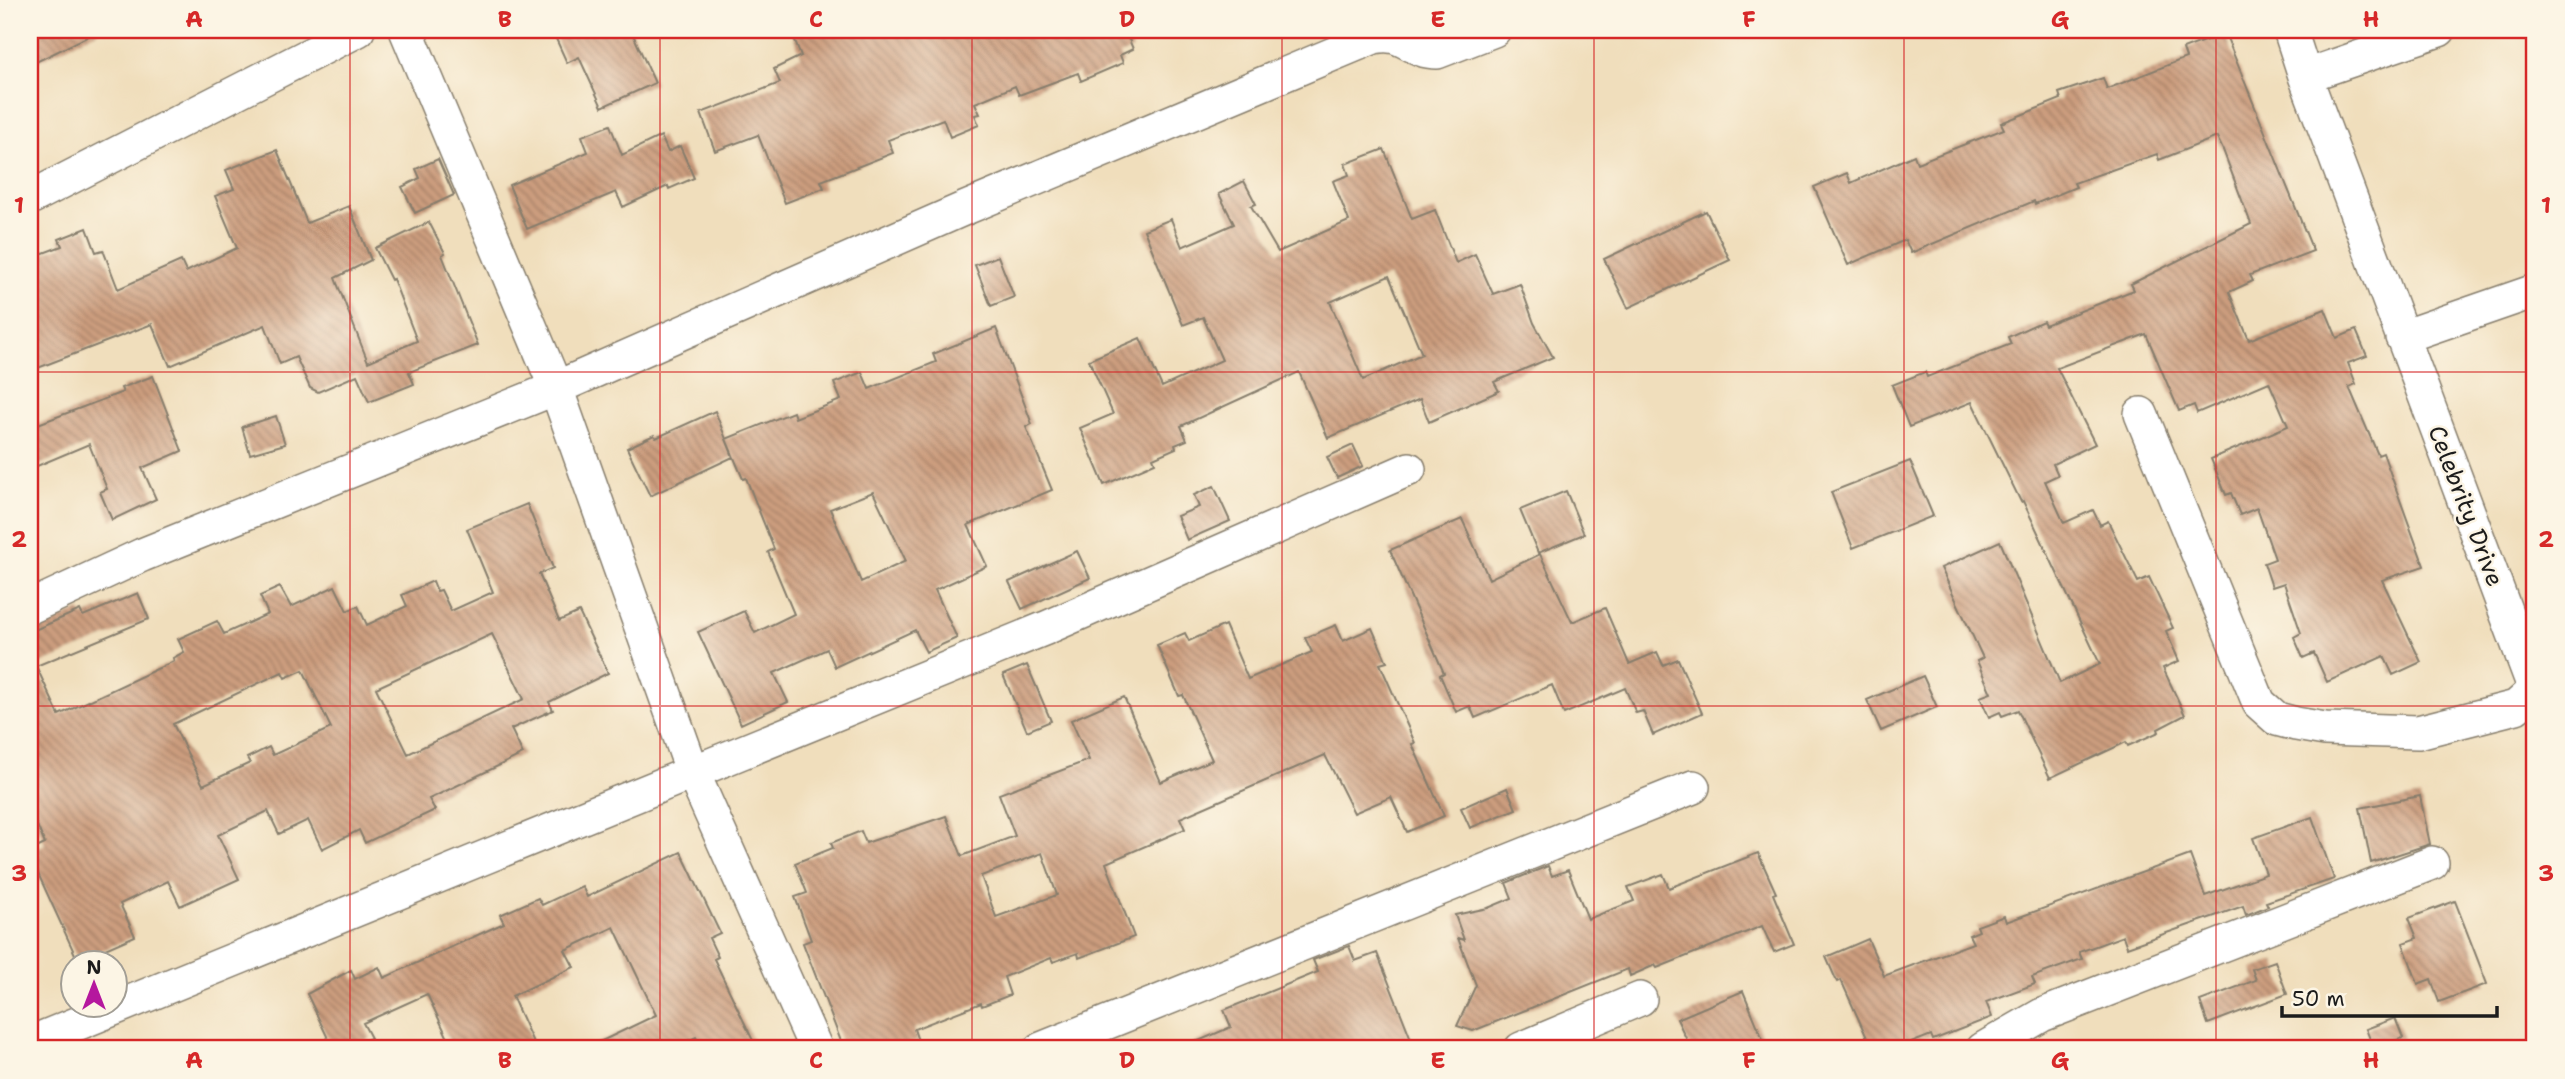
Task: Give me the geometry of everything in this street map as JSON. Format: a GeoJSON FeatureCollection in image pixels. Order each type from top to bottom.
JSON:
{"type":"FeatureCollection","features":[{"type":"Feature","properties":{"kind":"street"},"geometry":{"type":"LineString","coordinates":[[30,198],[358,30]]}},
{"type":"Feature","properties":{"kind":"street"},"geometry":{"type":"LineString","coordinates":[[406,30],[556,387],[693,774],[816,1049]]}},
{"type":"Feature","properties":{"kind":"street"},"geometry":{"type":"LineString","coordinates":[[30,607],[142,555],[556,387],[961,210],[1374,37],[1387,34],[1397,36],[1416,48],[1437,52],[1494,30]]}},
{"type":"Feature","properties":{"kind":"street","name":"Celebrity Drive"},"geometry":{"type":"LineString","coordinates":[[2141,414],[2259,703],[2277,719],[2325,729],[2418,732],[2516,707],[2535,690],[2290,30]]}},
{"type":"Feature","properties":{"kind":"street"},"geometry":{"type":"LineString","coordinates":[[2305,76],[2439,30]]}},
{"type":"Feature","properties":{"kind":"street"},"geometry":{"type":"LineString","coordinates":[[2402,337],[2535,291]]}},
{"type":"Feature","properties":{"kind":"street"},"geometry":{"type":"LineString","coordinates":[[30,1043],[1046,628],[1409,468]]}},
{"type":"Feature","properties":{"kind":"street"},"geometry":{"type":"LineString","coordinates":[[1041,1049],[1693,787]]}},
{"type":"Feature","properties":{"kind":"street"},"geometry":{"type":"LineString","coordinates":[[1983,1049],[2042,1015],[2432,863]]}},
{"type":"Feature","properties":{"kind":"street"},"geometry":{"type":"LineString","coordinates":[[1521,1049],[1640,999]]}},
{"type":"Feature","properties":{"kind":"building"},"geometry":{"type":"Polygon","coordinates":[[[30,30],[101,30],[30,65],[30,30]]]}},
{"type":"Feature","properties":{"kind":"building"},"geometry":{"type":"Polygon","coordinates":[[[552,30],[631,30],[655,83],[602,107],[579,57],[567,63],[552,30]]]}},
{"type":"Feature","properties":{"kind":"building"},"geometry":{"type":"Polygon","coordinates":[[[791,30],[1125,30],[1133,49],[1120,55],[1123,63],[1081,81],[1078,73],[1019,95],[1015,86],[975,103],[980,114],[975,115],[979,125],[950,137],[943,119],[888,140],[893,153],[821,181],[824,188],[785,203],[758,135],[715,151],[701,113],[780,83],[774,69],[801,56],[791,30]]]}},
{"type":"Feature","properties":{"kind":"building"},"geometry":{"type":"Polygon","coordinates":[[[2225,33],[2313,251],[2250,275],[2253,281],[2229,292],[2249,340],[2325,309],[2337,338],[2356,330],[2367,356],[2348,363],[2356,384],[2349,387],[2378,455],[2383,453],[2424,566],[2382,580],[2421,662],[2393,675],[2384,656],[2327,682],[2314,653],[2303,658],[2294,637],[2301,633],[2284,583],[2272,587],[2264,563],[2275,559],[2257,508],[2240,515],[2231,493],[2226,495],[2211,459],[2288,426],[2269,382],[2197,413],[2194,405],[2179,411],[2146,334],[2057,368],[2095,444],[2053,464],[2058,475],[2045,481],[2064,523],[2093,510],[2100,525],[2108,521],[2138,582],[2149,577],[2173,628],[2166,631],[2179,661],[2163,668],[2185,715],[2158,729],[2159,732],[2128,746],[2126,742],[2050,778],[2018,710],[2002,716],[2000,712],[1989,717],[1980,697],[1991,693],[1977,661],[1983,658],[1941,568],[2000,541],[2060,683],[2100,664],[2023,501],[2021,502],[1972,402],[1909,427],[1892,385],[1925,372],[1927,377],[2011,344],[2008,337],[2043,321],[2045,325],[2134,290],[2131,284],[2251,224],[2223,150],[2217,137],[2159,160],[2157,154],[2074,183],[2076,187],[2035,204],[2034,201],[1911,253],[1905,240],[1848,265],[1814,187],[1847,173],[1851,183],[1914,155],[1917,163],[2004,129],[2001,123],[2061,99],[2059,93],[2103,78],[2107,89],[2186,58],[2183,49],[2225,33]]]}},
{"type":"Feature","properties":{"kind":"building"},"geometry":{"type":"Polygon","coordinates":[[[610,125],[622,155],[661,136],[668,152],[680,146],[694,178],[669,189],[668,186],[623,207],[616,192],[527,229],[509,185],[588,152],[582,136],[610,125]]]}},
{"type":"Feature","properties":{"kind":"building"},"geometry":{"type":"Polygon","coordinates":[[[1384,149],[1412,219],[1435,210],[1456,263],[1475,254],[1493,294],[1520,284],[1534,323],[1553,357],[1494,382],[1499,391],[1429,422],[1420,399],[1328,438],[1299,372],[1181,426],[1187,440],[1153,458],[1155,463],[1104,485],[1080,428],[1113,414],[1089,360],[1140,338],[1162,387],[1222,360],[1203,317],[1183,325],[1144,230],[1171,219],[1182,247],[1234,224],[1219,194],[1244,181],[1256,204],[1251,206],[1278,252],[1349,221],[1333,181],[1349,175],[1345,164],[1384,149]],[[1389,276],[1330,302],[1363,380],[1422,354],[1389,276]]]}},
{"type":"Feature","properties":{"kind":"building"},"geometry":{"type":"Polygon","coordinates":[[[277,150],[307,223],[349,206],[371,260],[335,278],[368,362],[417,341],[393,279],[391,280],[375,248],[429,222],[445,253],[442,255],[478,345],[409,372],[414,384],[369,402],[357,375],[318,392],[310,388],[296,357],[280,364],[265,325],[170,366],[152,324],[30,371],[30,258],[62,246],[59,239],[87,228],[96,252],[103,250],[118,289],[181,261],[186,272],[237,248],[215,196],[234,189],[226,170],[277,150]]]}},
{"type":"Feature","properties":{"kind":"building"},"geometry":{"type":"Polygon","coordinates":[[[438,159],[454,195],[415,213],[402,187],[420,178],[416,169],[438,159]]]}},
{"type":"Feature","properties":{"kind":"building"},"geometry":{"type":"Polygon","coordinates":[[[1706,211],[1730,260],[1628,308],[1604,259],[1706,211]]]}},
{"type":"Feature","properties":{"kind":"building"},"geometry":{"type":"Polygon","coordinates":[[[998,256],[1014,297],[991,306],[975,265],[998,256]]]}},
{"type":"Feature","properties":{"kind":"building"},"geometry":{"type":"Polygon","coordinates":[[[996,328],[1032,424],[1026,427],[1052,490],[968,525],[987,566],[935,590],[957,638],[926,652],[915,630],[835,667],[827,649],[774,673],[788,702],[741,724],[698,632],[744,611],[755,633],[794,614],[768,552],[774,549],[746,478],[743,479],[726,439],[793,412],[795,418],[841,400],[834,383],[862,372],[869,389],[936,362],[933,354],[996,328]],[[873,492],[830,509],[861,582],[906,561],[873,492]]]}},
{"type":"Feature","properties":{"kind":"building"},"geometry":{"type":"Polygon","coordinates":[[[153,376],[182,451],[142,468],[156,499],[112,520],[100,492],[107,489],[89,444],[30,469],[30,427],[123,392],[121,388],[153,376]]]}},
{"type":"Feature","properties":{"kind":"building"},"geometry":{"type":"Polygon","coordinates":[[[715,411],[733,457],[650,496],[627,448],[715,411]]]}},
{"type":"Feature","properties":{"kind":"building"},"geometry":{"type":"Polygon","coordinates":[[[276,416],[285,444],[250,454],[242,427],[276,416]]]}},
{"type":"Feature","properties":{"kind":"building"},"geometry":{"type":"Polygon","coordinates":[[[1353,445],[1363,466],[1337,478],[1327,457],[1353,445]]]}},
{"type":"Feature","properties":{"kind":"building"},"geometry":{"type":"Polygon","coordinates":[[[1910,461],[1933,516],[1853,548],[1831,492],[1910,461]]]}},
{"type":"Feature","properties":{"kind":"building"},"geometry":{"type":"Polygon","coordinates":[[[1214,486],[1230,521],[1187,540],[1177,516],[1199,507],[1194,495],[1214,486]]]}},
{"type":"Feature","properties":{"kind":"building"},"geometry":{"type":"Polygon","coordinates":[[[1566,491],[1584,534],[1538,553],[1520,510],[1566,491]]]}},
{"type":"Feature","properties":{"kind":"building"},"geometry":{"type":"Polygon","coordinates":[[[527,504],[553,568],[539,574],[559,621],[579,612],[608,673],[549,702],[553,710],[511,729],[523,754],[429,799],[435,810],[365,843],[359,830],[322,849],[308,820],[279,834],[268,811],[218,835],[239,879],[180,906],[168,881],[120,904],[135,936],[103,950],[73,950],[30,856],[30,851],[45,844],[30,809],[30,632],[80,610],[83,616],[138,593],[149,619],[36,666],[59,715],[174,661],[173,658],[184,652],[178,639],[217,621],[224,634],[268,614],[260,596],[280,587],[291,607],[335,586],[347,611],[358,606],[367,625],[407,606],[402,595],[433,581],[437,591],[441,590],[451,611],[493,592],[467,529],[527,504]],[[492,634],[376,688],[408,754],[524,699],[492,634]],[[303,670],[285,678],[282,672],[173,724],[203,785],[250,763],[247,758],[269,747],[273,755],[331,728],[303,670]]]}},
{"type":"Feature","properties":{"kind":"building"},"geometry":{"type":"Polygon","coordinates":[[[1462,519],[1489,579],[1540,554],[1572,622],[1605,608],[1629,664],[1657,652],[1663,665],[1678,659],[1702,713],[1653,735],[1643,711],[1636,713],[1625,688],[1564,714],[1552,685],[1475,718],[1470,706],[1456,712],[1440,675],[1444,673],[1390,550],[1462,519]]]}},
{"type":"Feature","properties":{"kind":"building"},"geometry":{"type":"Polygon","coordinates":[[[1077,551],[1090,578],[1022,609],[1009,582],[1077,551]]]}},
{"type":"Feature","properties":{"kind":"building"},"geometry":{"type":"Polygon","coordinates":[[[1225,625],[1248,679],[1312,652],[1305,638],[1336,625],[1343,641],[1372,628],[1387,662],[1380,664],[1444,816],[1407,832],[1391,797],[1354,813],[1325,755],[1180,818],[1185,829],[1106,863],[1134,937],[1079,958],[1078,953],[1053,962],[1051,958],[1004,977],[1010,995],[982,1006],[981,1003],[914,1029],[918,1041],[895,1049],[844,1049],[803,943],[811,940],[795,897],[807,893],[795,863],[833,848],[831,843],[861,831],[866,843],[946,816],[962,856],[1015,836],[999,794],[1089,760],[1071,720],[1124,697],[1161,782],[1212,760],[1183,695],[1179,696],[1157,645],[1185,633],[1189,641],[1225,625]],[[1042,853],[981,876],[996,917],[1057,895],[1042,853]]]}},
{"type":"Feature","properties":{"kind":"building"},"geometry":{"type":"Polygon","coordinates":[[[1027,665],[1051,721],[1027,731],[1003,675],[1027,665]]]}},
{"type":"Feature","properties":{"kind":"building"},"geometry":{"type":"Polygon","coordinates":[[[1923,676],[1937,707],[1881,731],[1867,700],[1923,676]]]}},
{"type":"Feature","properties":{"kind":"building"},"geometry":{"type":"Polygon","coordinates":[[[1507,788],[1516,809],[1470,828],[1461,808],[1507,788]]]}},
{"type":"Feature","properties":{"kind":"building"},"geometry":{"type":"Polygon","coordinates":[[[2420,796],[2430,844],[2371,863],[2360,808],[2420,796]]]}},
{"type":"Feature","properties":{"kind":"building"},"geometry":{"type":"Polygon","coordinates":[[[2312,817],[2334,879],[2266,902],[2268,906],[2246,915],[2243,906],[2127,947],[2123,936],[2079,952],[2082,959],[2032,977],[2035,984],[1986,1002],[1992,1017],[1933,1040],[1931,1035],[1896,1049],[1872,1049],[1841,980],[1837,982],[1826,957],[1868,939],[1884,976],[1973,943],[1969,935],[1979,931],[1977,926],[2004,916],[2006,922],[2190,855],[2205,896],[2266,874],[2253,838],[2312,817]]]}},
{"type":"Feature","properties":{"kind":"building"},"geometry":{"type":"Polygon","coordinates":[[[681,852],[720,933],[709,938],[718,957],[714,959],[757,1049],[702,1049],[696,1037],[671,1049],[585,1049],[656,1015],[614,927],[565,950],[574,967],[512,996],[536,1049],[453,1049],[427,994],[363,1023],[371,1038],[347,1049],[333,1049],[307,994],[351,970],[355,979],[379,967],[384,978],[504,923],[500,915],[538,898],[542,905],[582,886],[587,897],[681,852]]]}},
{"type":"Feature","properties":{"kind":"building"},"geometry":{"type":"Polygon","coordinates":[[[1758,853],[1794,944],[1774,952],[1762,926],[1657,968],[1655,965],[1630,976],[1628,969],[1473,1031],[1457,1026],[1476,985],[1458,938],[1464,940],[1455,915],[1488,908],[1512,898],[1506,883],[1548,866],[1552,876],[1568,870],[1588,919],[1634,901],[1628,887],[1663,874],[1669,888],[1758,853]]]}},
{"type":"Feature","properties":{"kind":"building"},"geometry":{"type":"Polygon","coordinates":[[[2455,901],[2487,984],[2439,1002],[2431,979],[2418,984],[2403,943],[2417,938],[2409,918],[2455,901]]]}},
{"type":"Feature","properties":{"kind":"building"},"geometry":{"type":"Polygon","coordinates":[[[1349,946],[1355,961],[1377,953],[1415,1049],[1180,1049],[1231,1027],[1224,1010],[1318,972],[1313,960],[1349,946]]]}},
{"type":"Feature","properties":{"kind":"building"},"geometry":{"type":"Polygon","coordinates":[[[2275,961],[2287,994],[2208,1024],[2200,1001],[2256,980],[2252,969],[2275,961]]]}},
{"type":"Feature","properties":{"kind":"building"},"geometry":{"type":"Polygon","coordinates":[[[1743,991],[1767,1049],[1691,1049],[1677,1019],[1743,991]]]}},
{"type":"Feature","properties":{"kind":"building"},"geometry":{"type":"Polygon","coordinates":[[[2395,1018],[2403,1038],[2374,1049],[2366,1029],[2395,1018]]]}}]}
